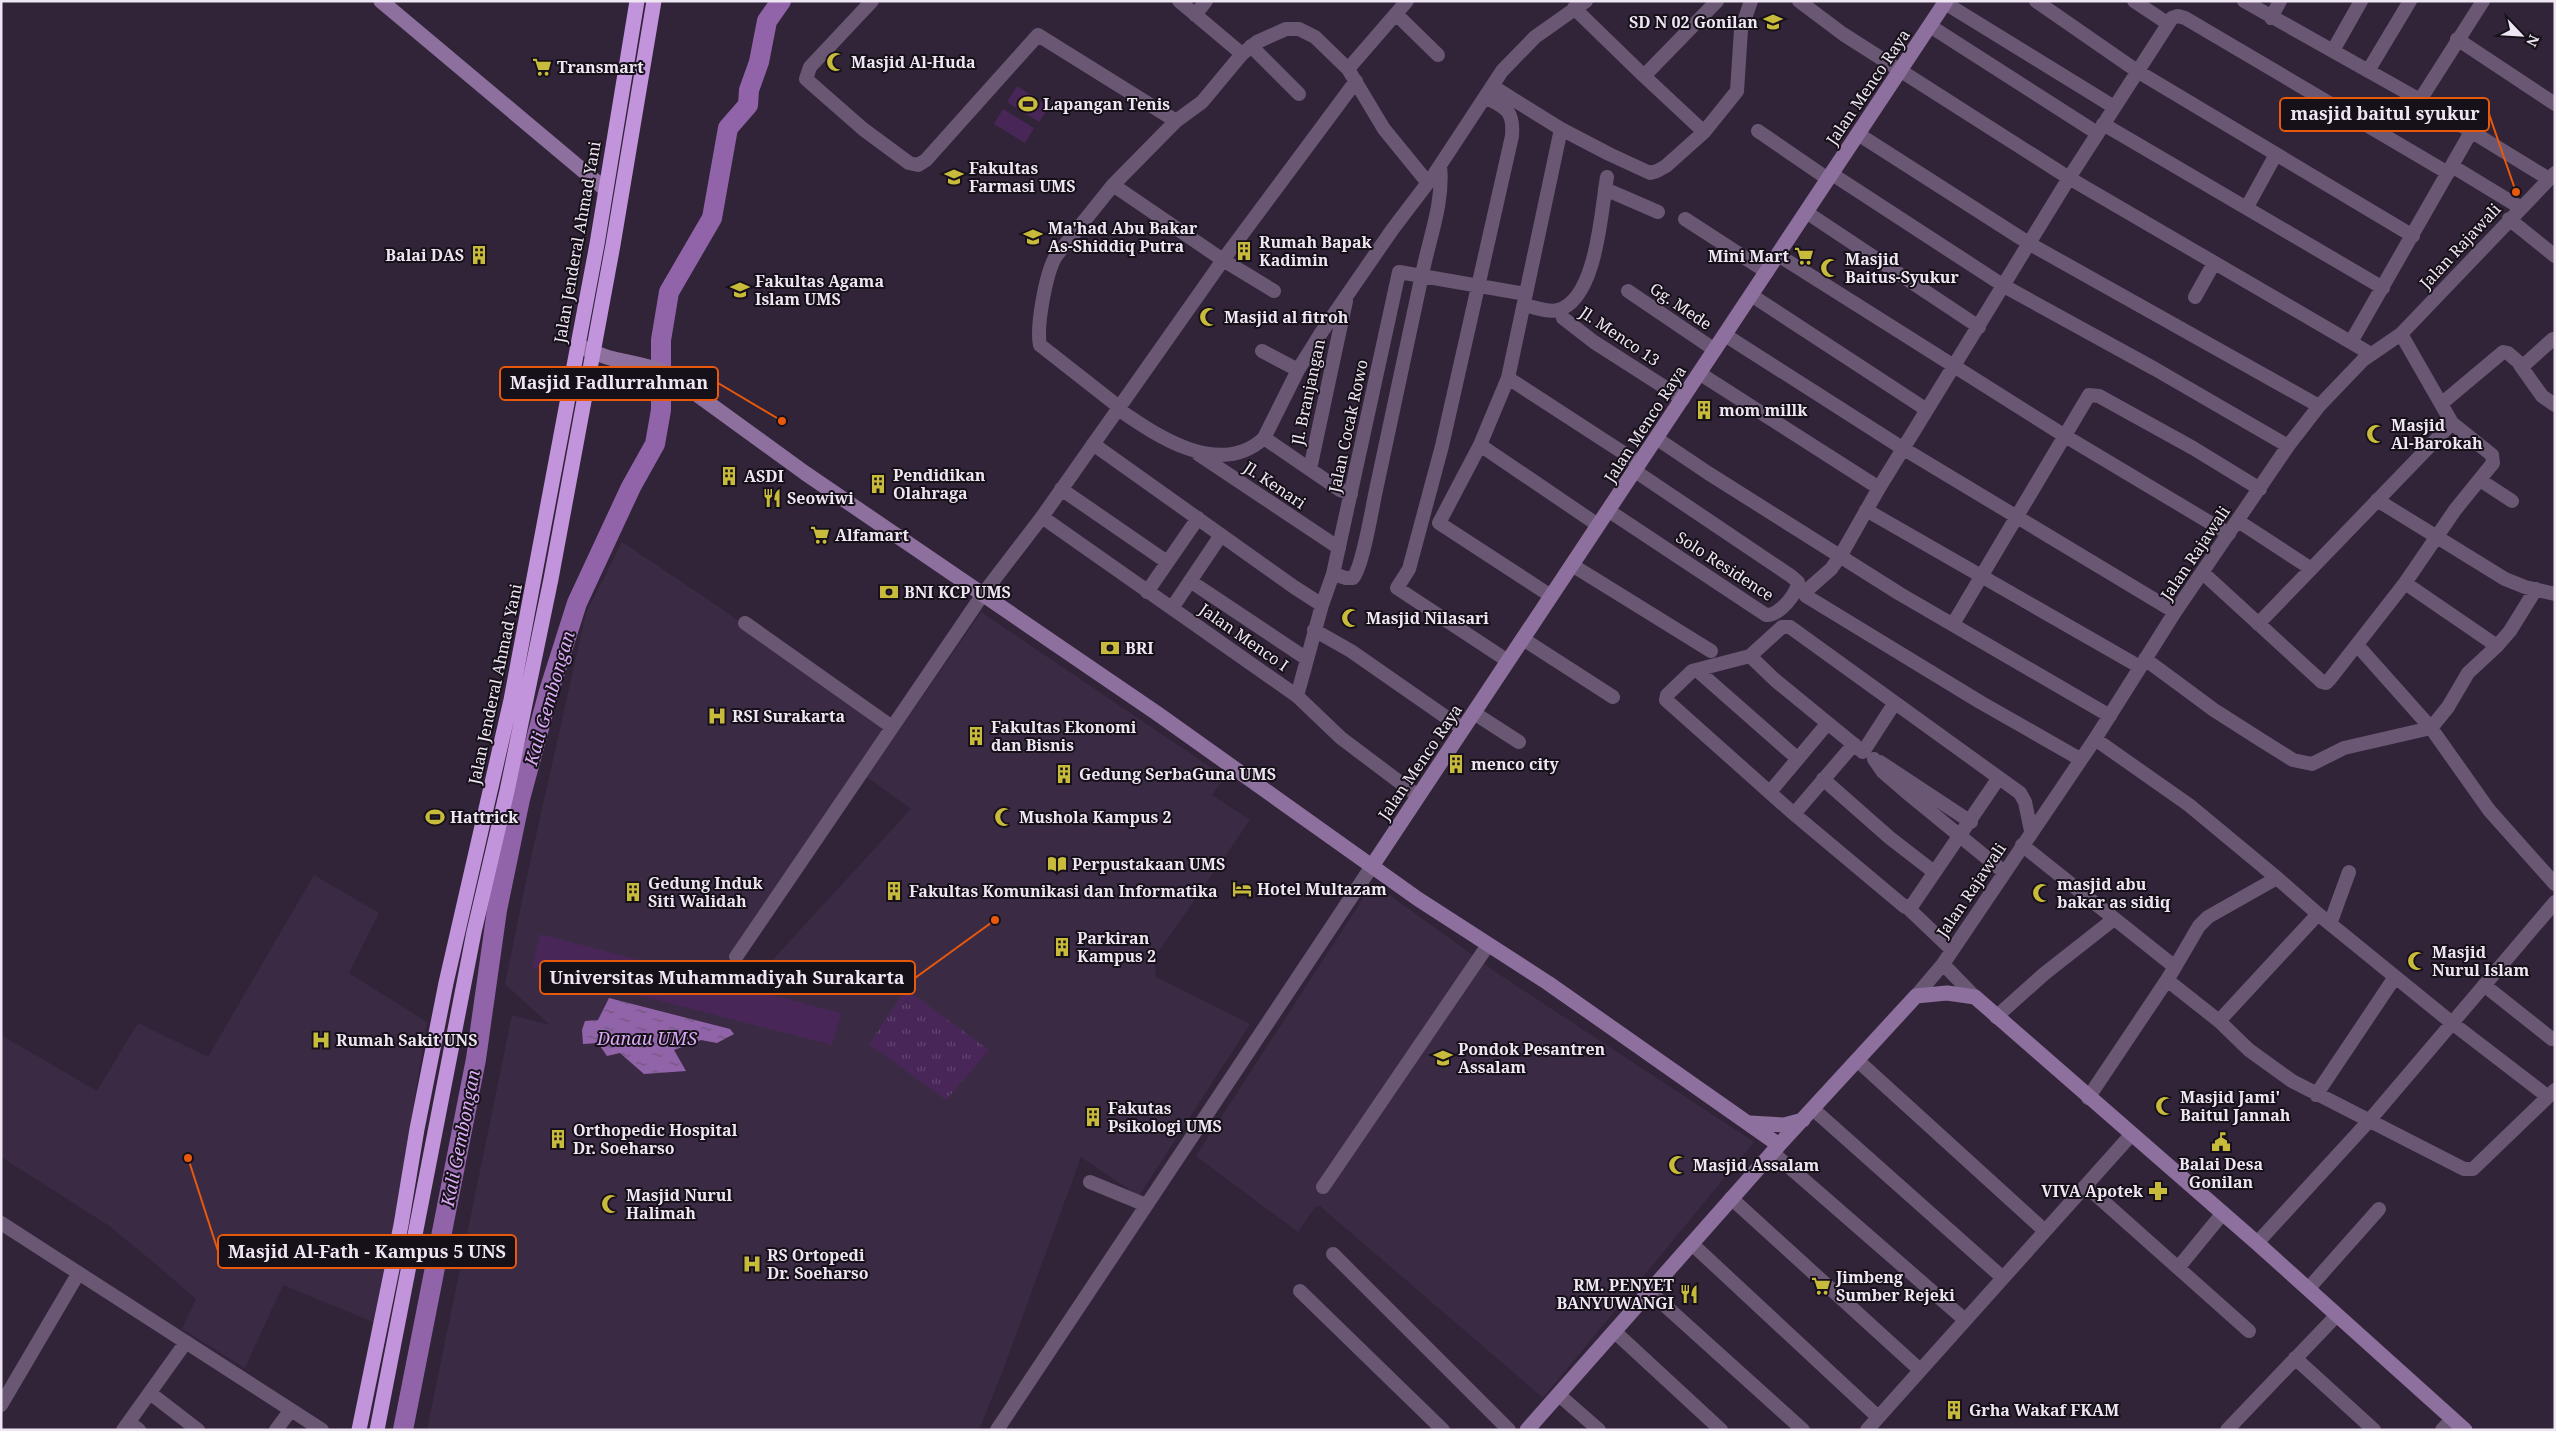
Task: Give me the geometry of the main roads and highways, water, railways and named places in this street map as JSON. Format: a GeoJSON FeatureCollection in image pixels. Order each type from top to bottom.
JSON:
{"type":"FeatureCollection","features":[{"type":"Feature","properties":{"kind":"highway","name":"Jalan Jenderal Ahmad Yani"},"geometry":{"type":"LineString","coordinates":[[359,1430],[401,1225],[417,1128],[458,929],[512,700],[605,189],[637,1]]}},
{"type":"Feature","properties":{"kind":"highway","name":"Jalan Jenderal Ahmad Yani"},"geometry":{"type":"LineString","coordinates":[[377,1430],[474,932],[526,706],[613,245],[654,1]]}},
{"type":"Feature","properties":{"kind":"highway"},"geometry":{"type":"LineString","coordinates":[[417,1128],[434,1131]]}},
{"type":"Feature","properties":{"kind":"water","name":"Danau UMS"},"geometry":{"type":"Polygon","coordinates":[[[609,998],[730,1029],[734,1034],[717,1043],[701,1040],[674,1050],[686,1071],[644,1074],[620,1053],[607,1056],[598,1043],[583,1044],[582,1030],[585,1021],[598,1020],[609,998]]]}},
{"type":"Feature","properties":{"kind":"waterway","name":"Kali Gembongan"},"geometry":{"type":"LineString","coordinates":[[403,1430],[476,1059],[497,910],[520,799],[549,691],[577,603],[631,487],[655,444],[661,410],[661,340],[669,292],[712,218],[728,128],[748,105],[749,90],[759,62],[767,21],[781,1]]}},
{"type":"Feature","properties":{"kind":"place","name":"SD N 02 Gonilan"},"geometry":{"type":"Point","coordinates":[1773,22]}},
{"type":"Feature","properties":{"kind":"place","name":"Masjid Al-Huda"},"geometry":{"type":"Point","coordinates":[836,62]}},
{"type":"Feature","properties":{"kind":"place","name":"Transmart"},"geometry":{"type":"Point","coordinates":[542,67]}},
{"type":"Feature","properties":{"kind":"place","name":"Lapangan Tenis"},"geometry":{"type":"Point","coordinates":[1028,104]}},
{"type":"Feature","properties":{"kind":"place","name":"Fakultas Farmasi UMS"},"geometry":{"type":"Point","coordinates":[954,177]}},
{"type":"Feature","properties":{"kind":"place","name":"masjid baitul syukur"},"geometry":{"type":"Point","coordinates":[2516,192]}},
{"type":"Feature","properties":{"kind":"place","name":"Ma'had Abu Bakar As-Shiddiq Putra"},"geometry":{"type":"Point","coordinates":[1033,237]}},
{"type":"Feature","properties":{"kind":"place","name":"Rumah Bapak Kadimin"},"geometry":{"type":"Point","coordinates":[1244,251]}},
{"type":"Feature","properties":{"kind":"place","name":"Balai DAS"},"geometry":{"type":"Point","coordinates":[479,255]}},
{"type":"Feature","properties":{"kind":"place","name":"Mini Mart"},"geometry":{"type":"Point","coordinates":[1804,256]}},
{"type":"Feature","properties":{"kind":"place","name":"Masjid Baitus-Syukur"},"geometry":{"type":"Point","coordinates":[1830,268]}},
{"type":"Feature","properties":{"kind":"place","name":"Fakultas Agama Islam UMS"},"geometry":{"type":"Point","coordinates":[740,290]}},
{"type":"Feature","properties":{"kind":"place","name":"Masjid al fitroh"},"geometry":{"type":"Point","coordinates":[1209,317]}},
{"type":"Feature","properties":{"kind":"place","name":"mom millk"},"geometry":{"type":"Point","coordinates":[1704,410]}},
{"type":"Feature","properties":{"kind":"place","name":"Masjid Fadlurrahman"},"geometry":{"type":"Point","coordinates":[782,421]}},
{"type":"Feature","properties":{"kind":"place","name":"Masjid Al-Barokah"},"geometry":{"type":"Point","coordinates":[2376,434]}},
{"type":"Feature","properties":{"kind":"place","name":"ASDI"},"geometry":{"type":"Point","coordinates":[729,476]}},
{"type":"Feature","properties":{"kind":"place","name":"Pendidikan Olahraga"},"geometry":{"type":"Point","coordinates":[878,484]}},
{"type":"Feature","properties":{"kind":"place","name":"Seowiwi"},"geometry":{"type":"Point","coordinates":[772,498]}},
{"type":"Feature","properties":{"kind":"place","name":"Alfamart"},"geometry":{"type":"Point","coordinates":[820,535]}},
{"type":"Feature","properties":{"kind":"place","name":"BNI KCP UMS"},"geometry":{"type":"Point","coordinates":[889,592]}},
{"type":"Feature","properties":{"kind":"place","name":"Masjid Nilasari"},"geometry":{"type":"Point","coordinates":[1351,618]}},
{"type":"Feature","properties":{"kind":"place","name":"BRI"},"geometry":{"type":"Point","coordinates":[1110,648]}},
{"type":"Feature","properties":{"kind":"place","name":"RSI Surakarta"},"geometry":{"type":"Point","coordinates":[717,716]}},
{"type":"Feature","properties":{"kind":"place","name":"Fakultas Ekonomi dan Bisnis"},"geometry":{"type":"Point","coordinates":[976,736]}},
{"type":"Feature","properties":{"kind":"place","name":"menco city"},"geometry":{"type":"Point","coordinates":[1456,764]}},
{"type":"Feature","properties":{"kind":"place","name":"Gedung SerbaGuna UMS"},"geometry":{"type":"Point","coordinates":[1064,774]}},
{"type":"Feature","properties":{"kind":"place","name":"Hattrick"},"geometry":{"type":"Point","coordinates":[435,817]}},
{"type":"Feature","properties":{"kind":"place","name":"Mushola Kampus 2"},"geometry":{"type":"Point","coordinates":[1004,817]}},
{"type":"Feature","properties":{"kind":"place","name":"Perpustakaan UMS"},"geometry":{"type":"Point","coordinates":[1057,864]}},
{"type":"Feature","properties":{"kind":"place","name":"Hotel Multazam"},"geometry":{"type":"Point","coordinates":[1242,889]}},
{"type":"Feature","properties":{"kind":"place","name":"Fakultas Komunikasi dan Informatika"},"geometry":{"type":"Point","coordinates":[894,891]}},
{"type":"Feature","properties":{"kind":"place","name":"Gedung Induk Siti Walidah"},"geometry":{"type":"Point","coordinates":[633,892]}},
{"type":"Feature","properties":{"kind":"place","name":"masjid abu bakar as sidiq"},"geometry":{"type":"Point","coordinates":[2042,893]}},
{"type":"Feature","properties":{"kind":"place","name":"Universitas Muhammadiyah Surakarta"},"geometry":{"type":"Point","coordinates":[995,920]}},
{"type":"Feature","properties":{"kind":"place","name":"Parkiran Kampus 2"},"geometry":{"type":"Point","coordinates":[1062,947]}},
{"type":"Feature","properties":{"kind":"place","name":"Masjid Nurul Islam"},"geometry":{"type":"Point","coordinates":[2417,961]}},
{"type":"Feature","properties":{"kind":"place","name":"Rumah Sakit UNS"},"geometry":{"type":"Point","coordinates":[321,1040]}},
{"type":"Feature","properties":{"kind":"place","name":"Pondok Pesantren Assalam"},"geometry":{"type":"Point","coordinates":[1443,1058]}},
{"type":"Feature","properties":{"kind":"place","name":"Masjid Jami' Baitul Jannah"},"geometry":{"type":"Point","coordinates":[2165,1106]}},
{"type":"Feature","properties":{"kind":"place","name":"Fakutas Psikologi UMS"},"geometry":{"type":"Point","coordinates":[1093,1117]}},
{"type":"Feature","properties":{"kind":"place","name":"Orthopedic Hospital Dr. Soeharso"},"geometry":{"type":"Point","coordinates":[558,1139]}},
{"type":"Feature","properties":{"kind":"place","name":"Balai Desa Gonilan"},"geometry":{"type":"Point","coordinates":[2221,1142]}},
{"type":"Feature","properties":{"kind":"place","name":"Masjid Al-Fath - Kampus 5 UNS"},"geometry":{"type":"Point","coordinates":[188,1158]}},
{"type":"Feature","properties":{"kind":"place","name":"Masjid Assalam"},"geometry":{"type":"Point","coordinates":[1678,1165]}},
{"type":"Feature","properties":{"kind":"place","name":"VIVA Apotek"},"geometry":{"type":"Point","coordinates":[2158,1191]}},
{"type":"Feature","properties":{"kind":"place","name":"Masjid Nurul Halimah"},"geometry":{"type":"Point","coordinates":[611,1204]}},
{"type":"Feature","properties":{"kind":"place","name":"RS Ortopedi Dr. Soeharso"},"geometry":{"type":"Point","coordinates":[752,1264]}},
{"type":"Feature","properties":{"kind":"place","name":"Jimbeng Sumber Rejeki"},"geometry":{"type":"Point","coordinates":[1821,1286]}},
{"type":"Feature","properties":{"kind":"place","name":"RM. PENYET BANYUWANGI"},"geometry":{"type":"Point","coordinates":[1689,1294]}},
{"type":"Feature","properties":{"kind":"place","name":"Grha Wakaf FKAM"},"geometry":{"type":"Point","coordinates":[1954,1410]}}]}
